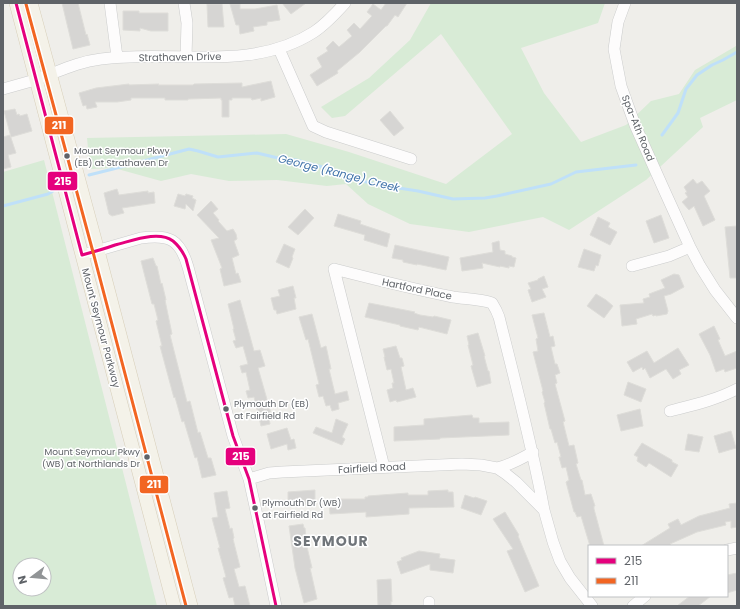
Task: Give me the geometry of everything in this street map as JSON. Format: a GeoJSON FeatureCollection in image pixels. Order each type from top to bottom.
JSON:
{"type":"FeatureCollection","features":[{"type":"Feature","properties":{"kind":"main road","name":"Mount Seymour Parkway"},"geometry":{"type":"LineString","coordinates":[[16,3],[174,606]]}},
{"type":"Feature","properties":{"kind":"main road","name":"Mount Seymour Parkway"},"geometry":{"type":"LineString","coordinates":[[31,3],[191,606]]}},
{"type":"Feature","properties":{"kind":"street"},"geometry":{"type":"LineString","coordinates":[[110,3],[117,57]]}},
{"type":"Feature","properties":{"kind":"street"},"geometry":{"type":"LineString","coordinates":[[184,3],[187,23],[186,57]]}},
{"type":"Feature","properties":{"kind":"street","name":"Strathaven Drive"},"geometry":{"type":"LineString","coordinates":[[3,89],[36,79],[78,63],[99,59],[117,57],[241,56],[279,49],[314,32],[328,21],[345,3]]}},
{"type":"Feature","properties":{"kind":"street","name":"Spa-Ath Road"},"geometry":{"type":"LineString","coordinates":[[626,3],[618,22],[614,49],[621,86],[636,125],[690,247],[715,290],[737,318]]}},
{"type":"Feature","properties":{"kind":"street"},"geometry":{"type":"LineString","coordinates":[[279,49],[313,126],[326,132],[411,159]]}},
{"type":"Feature","properties":{"kind":"street"},"geometry":{"type":"LineString","coordinates":[[82,256],[141,238],[150,237],[164,237],[170,239],[180,247],[187,263],[233,436],[249,479],[276,606]]}},
{"type":"Feature","properties":{"kind":"street"},"geometry":{"type":"LineString","coordinates":[[632,266],[668,256],[690,247]]}},
{"type":"Feature","properties":{"kind":"street","name":"Hartford Place"},"geometry":{"type":"LineString","coordinates":[[384,467],[334,268],[408,287],[454,297],[492,303],[499,317],[519,393],[533,452],[544,510]]}},
{"type":"Feature","properties":{"kind":"street"},"geometry":{"type":"LineString","coordinates":[[670,411],[716,398],[737,389]]}},
{"type":"Feature","properties":{"kind":"street","name":"Fairfield Road"},"geometry":{"type":"LineString","coordinates":[[249,479],[269,473],[384,467],[462,464],[497,468],[507,466],[533,452]]}},
{"type":"Feature","properties":{"kind":"street","name":"Fairfield Road"},"geometry":{"type":"LineString","coordinates":[[497,468],[516,482],[544,510]]}},
{"type":"Feature","properties":{"kind":"street"},"geometry":{"type":"LineString","coordinates":[[544,510],[552,542],[560,560],[570,578],[592,606]]}},
{"type":"Feature","properties":{"kind":"street"},"geometry":{"type":"LineString","coordinates":[[633,606],[645,597]]}},
{"type":"Feature","properties":{"kind":"green space"},"geometry":{"type":"Polygon","coordinates":[[[431,3],[605,3],[598,23],[521,48],[544,93],[581,142],[626,125],[651,101],[679,94],[695,70],[736,46],[737,43],[737,100],[700,118],[703,127],[646,180],[569,230],[543,217],[469,232],[410,224],[368,204],[346,184],[327,186],[277,180],[229,181],[191,174],[161,181],[114,168],[90,169],[87,138],[286,134],[349,152],[446,184],[512,134],[441,34],[345,116],[332,118],[321,107],[369,78],[410,40],[431,3]]]}},
{"type":"Feature","properties":{"kind":"green space"},"geometry":{"type":"Polygon","coordinates":[[[44,160],[157,606],[3,606],[3,172],[44,160]]]}},
{"type":"Feature","properties":{"kind":"building"},"geometry":{"type":"Polygon","coordinates":[[[62,3],[78,3],[90,45],[73,49],[62,3]]]}},
{"type":"Feature","properties":{"kind":"building"},"geometry":{"type":"Polygon","coordinates":[[[282,3],[306,3],[291,14],[282,3]]]}},
{"type":"Feature","properties":{"kind":"building"},"geometry":{"type":"Polygon","coordinates":[[[386,3],[407,3],[398,17],[395,15],[387,26],[360,52],[337,71],[338,73],[317,86],[310,75],[322,67],[317,58],[328,51],[326,48],[333,41],[339,47],[352,36],[347,30],[354,23],[360,29],[372,16],[367,12],[373,4],[381,10],[386,3]]]}},
{"type":"Feature","properties":{"kind":"building"},"geometry":{"type":"Polygon","coordinates":[[[207,4],[222,4],[224,27],[208,27],[207,4]]]}},
{"type":"Feature","properties":{"kind":"building"},"geometry":{"type":"Polygon","coordinates":[[[230,4],[240,4],[240,9],[255,9],[277,5],[280,20],[267,22],[267,25],[253,27],[254,31],[240,34],[239,25],[236,25],[230,4]]]}},
{"type":"Feature","properties":{"kind":"building"},"geometry":{"type":"Polygon","coordinates":[[[123,11],[139,11],[139,13],[168,13],[168,31],[151,31],[140,28],[140,31],[123,30],[123,11]]]}},
{"type":"Feature","properties":{"kind":"building"},"geometry":{"type":"Polygon","coordinates":[[[271,81],[275,97],[261,101],[261,98],[252,100],[251,98],[232,98],[232,100],[229,100],[229,117],[222,117],[221,98],[165,100],[165,98],[131,98],[131,100],[117,102],[95,102],[97,107],[87,109],[86,105],[83,106],[79,93],[96,88],[129,84],[193,85],[242,83],[242,87],[271,81]]]}},
{"type":"Feature","properties":{"kind":"building"},"geometry":{"type":"Polygon","coordinates":[[[15,109],[17,115],[19,114],[20,116],[27,114],[32,131],[11,137],[4,111],[15,109]]]}},
{"type":"Feature","properties":{"kind":"building"},"geometry":{"type":"Polygon","coordinates":[[[390,111],[404,128],[394,136],[380,120],[390,111]]]}},
{"type":"Feature","properties":{"kind":"building"},"geometry":{"type":"Polygon","coordinates":[[[10,135],[16,153],[8,155],[11,167],[3,169],[3,137],[10,135]]]}},
{"type":"Feature","properties":{"kind":"building"},"geometry":{"type":"Polygon","coordinates":[[[693,179],[697,184],[702,181],[710,191],[704,196],[715,220],[703,226],[694,206],[689,210],[682,202],[688,197],[685,193],[687,192],[684,187],[693,179]]]}},
{"type":"Feature","properties":{"kind":"building"},"geometry":{"type":"Polygon","coordinates":[[[117,189],[119,195],[148,191],[148,193],[154,192],[155,203],[122,208],[124,213],[112,216],[109,214],[104,193],[117,189]]]}},
{"type":"Feature","properties":{"kind":"building"},"geometry":{"type":"Polygon","coordinates":[[[178,194],[193,196],[192,198],[196,200],[193,211],[186,204],[185,209],[174,206],[178,194]]]}},
{"type":"Feature","properties":{"kind":"building"},"geometry":{"type":"Polygon","coordinates":[[[211,201],[218,209],[213,213],[219,220],[218,221],[227,231],[233,229],[236,234],[237,239],[234,241],[239,255],[232,258],[236,274],[238,273],[241,282],[224,286],[220,269],[222,268],[211,240],[219,238],[197,215],[211,201]]]}},
{"type":"Feature","properties":{"kind":"building"},"geometry":{"type":"Polygon","coordinates":[[[305,209],[314,218],[298,235],[288,227],[305,209]]]}},
{"type":"Feature","properties":{"kind":"building"},"geometry":{"type":"Polygon","coordinates":[[[338,214],[361,221],[360,224],[390,234],[387,247],[364,240],[365,235],[334,226],[338,214]]]}},
{"type":"Feature","properties":{"kind":"building"},"geometry":{"type":"Polygon","coordinates":[[[661,215],[669,238],[654,243],[646,221],[661,215]]]}},
{"type":"Feature","properties":{"kind":"building"},"geometry":{"type":"Polygon","coordinates":[[[598,217],[610,223],[608,227],[617,232],[610,245],[590,235],[598,217]]]}},
{"type":"Feature","properties":{"kind":"building"},"geometry":{"type":"Polygon","coordinates":[[[737,226],[737,278],[730,278],[725,227],[737,226]]]}},
{"type":"Feature","properties":{"kind":"building"},"geometry":{"type":"Polygon","coordinates":[[[499,241],[500,250],[505,251],[505,254],[516,258],[514,267],[500,267],[482,263],[483,268],[462,271],[460,258],[493,252],[492,243],[499,241]]]}},
{"type":"Feature","properties":{"kind":"building"},"geometry":{"type":"Polygon","coordinates":[[[284,244],[295,249],[289,268],[276,262],[284,244]]]}},
{"type":"Feature","properties":{"kind":"building"},"geometry":{"type":"Polygon","coordinates":[[[395,245],[449,257],[446,270],[403,262],[403,260],[392,258],[395,245]]]}},
{"type":"Feature","properties":{"kind":"building"},"geometry":{"type":"Polygon","coordinates":[[[584,249],[601,255],[598,266],[596,265],[594,271],[578,267],[584,249]]]}},
{"type":"Feature","properties":{"kind":"building"},"geometry":{"type":"Polygon","coordinates":[[[153,258],[157,266],[161,284],[162,283],[172,334],[170,335],[187,402],[190,401],[198,433],[200,432],[208,458],[211,458],[216,475],[202,478],[197,457],[195,458],[184,421],[182,422],[175,397],[174,398],[160,346],[162,346],[156,321],[158,320],[154,304],[152,304],[141,261],[153,258]]]}},
{"type":"Feature","properties":{"kind":"building"},"geometry":{"type":"Polygon","coordinates":[[[674,274],[679,275],[684,287],[664,296],[668,311],[667,314],[653,316],[652,314],[636,319],[637,324],[622,326],[620,305],[644,303],[643,299],[650,297],[649,294],[665,288],[661,280],[674,274]]]}},
{"type":"Feature","properties":{"kind":"building"},"geometry":{"type":"Polygon","coordinates":[[[544,276],[548,287],[542,289],[546,297],[532,302],[528,290],[531,289],[528,283],[538,280],[544,276]]]}},
{"type":"Feature","properties":{"kind":"building"},"geometry":{"type":"Polygon","coordinates":[[[293,286],[296,298],[294,298],[296,309],[277,314],[276,310],[274,310],[271,298],[280,296],[278,290],[293,286]]]}},
{"type":"Feature","properties":{"kind":"building"},"geometry":{"type":"Polygon","coordinates":[[[596,294],[613,306],[604,318],[587,306],[596,294]]]}},
{"type":"Feature","properties":{"kind":"building"},"geometry":{"type":"Polygon","coordinates":[[[240,300],[254,351],[260,350],[265,366],[258,368],[272,417],[269,418],[270,424],[261,426],[254,397],[248,398],[246,391],[250,390],[246,372],[242,373],[240,366],[248,364],[243,346],[236,348],[233,341],[236,340],[228,304],[240,300]]]}},
{"type":"Feature","properties":{"kind":"building"},"geometry":{"type":"Polygon","coordinates":[[[369,303],[415,312],[414,313],[420,315],[434,316],[451,320],[447,334],[419,327],[418,330],[365,317],[369,303]]]}},
{"type":"Feature","properties":{"kind":"building"},"geometry":{"type":"Polygon","coordinates":[[[544,313],[550,337],[553,336],[555,346],[551,347],[555,364],[557,364],[560,373],[555,375],[557,383],[555,384],[565,421],[563,422],[569,446],[574,445],[578,463],[576,464],[582,480],[585,495],[591,494],[595,506],[594,509],[604,545],[590,545],[581,516],[577,517],[574,512],[566,482],[569,480],[566,467],[562,468],[557,442],[555,443],[550,429],[543,391],[533,352],[538,351],[536,339],[538,338],[532,315],[544,313]]]}},
{"type":"Feature","properties":{"kind":"building"},"geometry":{"type":"Polygon","coordinates":[[[312,314],[321,348],[326,346],[331,369],[329,369],[335,394],[347,391],[349,400],[338,403],[339,409],[332,411],[330,405],[326,406],[323,396],[319,397],[316,385],[319,384],[308,339],[306,340],[299,317],[312,314]]]}},
{"type":"Feature","properties":{"kind":"building"},"geometry":{"type":"Polygon","coordinates":[[[714,326],[725,356],[737,351],[737,368],[725,372],[724,369],[716,372],[710,355],[699,334],[714,326]]]}},
{"type":"Feature","properties":{"kind":"building"},"geometry":{"type":"Polygon","coordinates":[[[478,333],[491,383],[477,387],[471,366],[473,365],[467,336],[478,333]]]}},
{"type":"Feature","properties":{"kind":"building"},"geometry":{"type":"Polygon","coordinates":[[[396,346],[404,366],[401,367],[406,390],[413,388],[416,397],[397,402],[396,400],[390,402],[387,390],[393,388],[392,383],[394,383],[391,369],[387,370],[383,349],[396,346]]]}},
{"type":"Feature","properties":{"kind":"building"},"geometry":{"type":"Polygon","coordinates":[[[678,348],[689,365],[679,370],[681,374],[673,379],[666,369],[650,378],[645,368],[643,370],[642,367],[633,372],[627,362],[647,351],[654,363],[678,348]]]}},
{"type":"Feature","properties":{"kind":"building"},"geometry":{"type":"Polygon","coordinates":[[[628,382],[646,389],[641,402],[624,395],[628,382]]]}},
{"type":"Feature","properties":{"kind":"building"},"geometry":{"type":"Polygon","coordinates":[[[640,409],[643,426],[621,431],[617,415],[640,409]]]}},
{"type":"Feature","properties":{"kind":"building"},"geometry":{"type":"Polygon","coordinates":[[[472,415],[473,418],[479,418],[479,423],[509,422],[509,435],[394,441],[394,427],[424,425],[424,419],[472,415]]]}},
{"type":"Feature","properties":{"kind":"building"},"geometry":{"type":"Polygon","coordinates":[[[336,419],[348,424],[342,437],[345,439],[342,445],[313,433],[316,427],[332,433],[336,419]]]}},
{"type":"Feature","properties":{"kind":"building"},"geometry":{"type":"Polygon","coordinates":[[[287,428],[291,440],[294,439],[296,448],[288,450],[287,444],[271,449],[267,434],[287,428]]]}},
{"type":"Feature","properties":{"kind":"building"},"geometry":{"type":"Polygon","coordinates":[[[731,431],[736,448],[719,453],[714,436],[731,431]]]}},
{"type":"Feature","properties":{"kind":"building"},"geometry":{"type":"Polygon","coordinates":[[[688,434],[703,437],[699,452],[685,450],[688,434]]]}},
{"type":"Feature","properties":{"kind":"building"},"geometry":{"type":"Polygon","coordinates":[[[642,443],[678,465],[671,477],[649,463],[646,467],[637,461],[638,457],[634,455],[642,443]]]}},
{"type":"Feature","properties":{"kind":"building"},"geometry":{"type":"Polygon","coordinates":[[[315,490],[315,504],[288,505],[288,492],[315,490]]]}},
{"type":"Feature","properties":{"kind":"building"},"geometry":{"type":"Polygon","coordinates":[[[448,490],[448,492],[453,492],[454,507],[409,508],[409,514],[366,517],[366,512],[330,514],[329,503],[331,503],[331,499],[365,499],[365,497],[368,496],[408,493],[408,495],[428,495],[428,491],[448,490]]]}},
{"type":"Feature","properties":{"kind":"building"},"geometry":{"type":"Polygon","coordinates":[[[227,491],[230,508],[225,509],[230,529],[232,528],[233,539],[240,567],[234,569],[239,587],[245,586],[250,606],[235,606],[233,597],[229,598],[223,578],[226,577],[212,518],[218,517],[214,493],[227,491]]]}},
{"type":"Feature","properties":{"kind":"building"},"geometry":{"type":"Polygon","coordinates":[[[465,495],[487,501],[481,515],[461,508],[465,495]]]}},
{"type":"Feature","properties":{"kind":"building"},"geometry":{"type":"Polygon","coordinates":[[[737,503],[737,527],[731,528],[731,521],[725,522],[726,525],[697,532],[670,544],[671,545],[643,545],[670,528],[668,524],[678,519],[681,525],[699,516],[730,508],[729,504],[737,503]]]}},
{"type":"Feature","properties":{"kind":"building"},"geometry":{"type":"Polygon","coordinates":[[[505,512],[519,535],[518,536],[539,586],[525,592],[507,551],[513,549],[493,519],[505,512]]]}},
{"type":"Feature","properties":{"kind":"building"},"geometry":{"type":"Polygon","coordinates":[[[303,524],[305,528],[307,547],[312,568],[310,568],[317,599],[304,603],[295,568],[289,526],[303,524]]]}},
{"type":"Feature","properties":{"kind":"building"},"geometry":{"type":"Polygon","coordinates":[[[419,551],[440,554],[439,558],[455,560],[453,573],[430,570],[430,564],[401,574],[397,562],[402,560],[401,558],[419,551]]]}},
{"type":"Feature","properties":{"kind":"building"},"geometry":{"type":"Polygon","coordinates":[[[737,573],[737,590],[728,593],[728,575],[737,573]]]}},
{"type":"Feature","properties":{"kind":"building"},"geometry":{"type":"Polygon","coordinates":[[[391,579],[391,606],[378,606],[377,580],[391,579]]]}},
{"type":"Feature","properties":{"kind":"building"},"geometry":{"type":"Polygon","coordinates":[[[689,597],[710,597],[698,606],[677,606],[689,597]]]}},
{"type":"Feature","properties":{"kind":"waterway","name":"George (Range) Creek"},"geometry":{"type":"LineString","coordinates":[[662,135],[678,113],[686,89],[697,75],[737,52]]}},
{"type":"Feature","properties":{"kind":"waterway","name":"George (Range) Creek"},"geometry":{"type":"LineString","coordinates":[[89,175],[189,149],[218,157],[257,153],[278,158],[296,160],[341,172],[354,179],[379,185],[418,191],[453,199],[497,196],[551,184],[576,172],[636,165]]}},
{"type":"Feature","properties":{"kind":"waterway","name":"George (Range) Creek"},"geometry":{"type":"LineString","coordinates":[[3,206],[48,194],[53,191]]}},
{"type":"Feature","properties":{"kind":"transit line","name":"215"},"geometry":{"type":"LineString","coordinates":[[16,3],[82,255],[145,237],[160,236],[173,241],[181,249],[186,259],[233,436],[249,479],[276,606]]}},
{"type":"Feature","properties":{"kind":"transit line","name":"211"},"geometry":{"type":"LineString","coordinates":[[26,4],[186,606]]}},
{"type":"Feature","properties":{"kind":"place","name":"Mount Seymour Pkwy (EB) at Strathaven Dr"},"geometry":{"type":"Point","coordinates":[67,156]}},
{"type":"Feature","properties":{"kind":"place","name":"Plymouth Dr (EB) at Fairfield Rd"},"geometry":{"type":"Point","coordinates":[226,409]}},
{"type":"Feature","properties":{"kind":"place","name":"Mount Seymour Pkwy (WB) at Northlands Dr"},"geometry":{"type":"Point","coordinates":[147,457]}},
{"type":"Feature","properties":{"kind":"place","name":"Plymouth Dr (WB) at Fairfield Rd"},"geometry":{"type":"Point","coordinates":[255,508]}},
{"type":"Feature","properties":{"kind":"district","name":"SEYMOUR"},"geometry":{"type":"Point","coordinates":[331,541]}}]}
